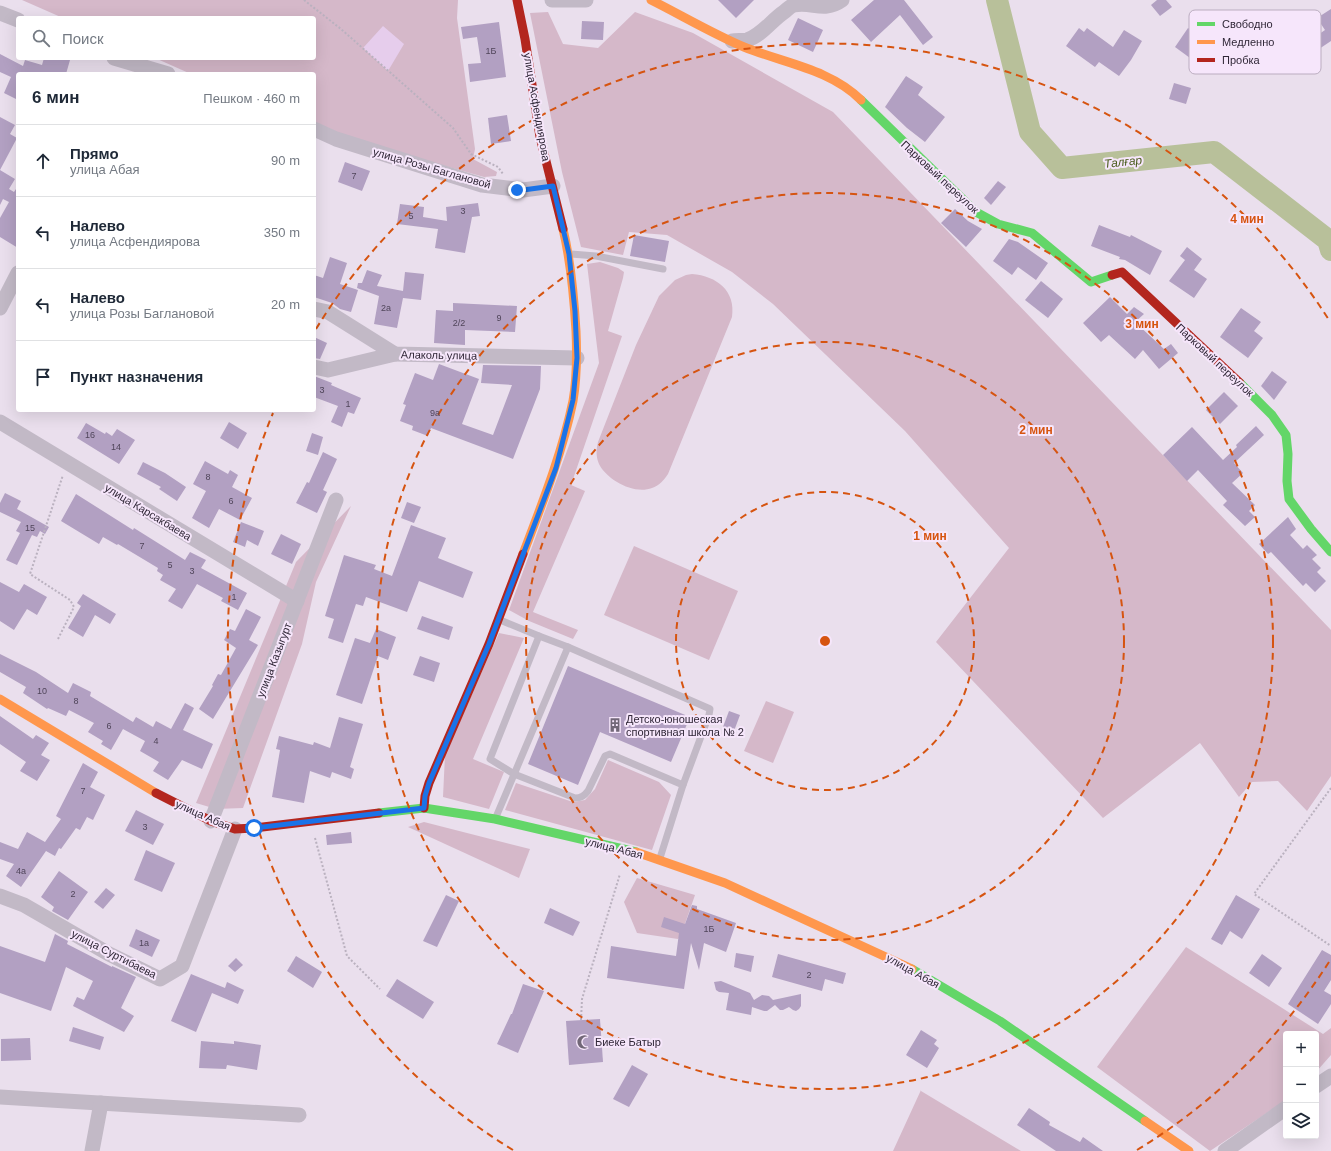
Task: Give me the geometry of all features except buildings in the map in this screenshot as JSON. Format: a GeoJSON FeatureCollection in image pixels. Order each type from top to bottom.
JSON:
{"type":"FeatureCollection","features":[{"type":"Feature","properties":{"kind":"street","name":"улица Асфендиярова"},"geometry":{"type":"LineString","coordinates":[[424,808],[425,796],[429,783],[489,644],[556,468],[573,400],[577,358],[575,311],[569,254],[540,137],[525,39],[517,0]]}},
{"type":"Feature","properties":{"kind":"street"},"geometry":{"type":"LineString","coordinates":[[552,0],[586,0]]}},
{"type":"Feature","properties":{"kind":"street","name":"Парковый переулок"},"geometry":{"type":"LineString","coordinates":[[653,0],[744,47],[823,76],[852,91],[976,212],[998,224],[1032,233],[1091,282],[1122,272],[1272,415],[1286,435],[1288,454],[1286,481],[1289,499],[1310,529],[1331,552]]}},
{"type":"Feature","properties":{"kind":"street"},"geometry":{"type":"LineString","coordinates":[[732,41],[748,39],[760,33],[778,16],[793,5],[823,7],[842,0]]}},
{"type":"Feature","properties":{"kind":"street"},"geometry":{"type":"LineString","coordinates":[[0,13],[16,19]]}},
{"type":"Feature","properties":{"kind":"street"},"geometry":{"type":"LineString","coordinates":[[121,60],[161,72]]}},
{"type":"Feature","properties":{"kind":"street","name":"улица Розы Баглановой"},"geometry":{"type":"LineString","coordinates":[[316,130],[336,139],[482,185],[523,190],[553,186]]}},
{"type":"Feature","properties":{"kind":"street"},"geometry":{"type":"LineString","coordinates":[[0,308],[16,277]]}},
{"type":"Feature","properties":{"kind":"street","name":"Алаколь улица"},"geometry":{"type":"LineString","coordinates":[[316,309],[328,312],[395,354],[577,358]]}},
{"type":"Feature","properties":{"kind":"street"},"geometry":{"type":"LineString","coordinates":[[316,367],[328,370],[395,354]]}},
{"type":"Feature","properties":{"kind":"street","name":"улица Карсакбаева"},"geometry":{"type":"LineString","coordinates":[[0,422],[297,601]]}},
{"type":"Feature","properties":{"kind":"street","name":"улица Казыгурт"},"geometry":{"type":"LineString","coordinates":[[211,820],[336,500]]}},
{"type":"Feature","properties":{"kind":"street","name":"улица Абая"},"geometry":{"type":"LineString","coordinates":[[0,699],[159,795],[211,820],[235,829],[424,808],[495,819],[643,854],[725,883],[904,964],[1000,1021],[1189,1151]]}},
{"type":"Feature","properties":{"kind":"street","name":"улица Суртибаева"},"geometry":{"type":"LineString","coordinates":[[0,896],[24,905],[109,954],[160,979],[182,966],[235,829]]}},
{"type":"Feature","properties":{"kind":"street"},"geometry":{"type":"LineString","coordinates":[[1319,1084],[1331,1076]]}},
{"type":"Feature","properties":{"kind":"street"},"geometry":{"type":"LineString","coordinates":[[0,1097],[299,1115]]}},
{"type":"Feature","properties":{"kind":"street"},"geometry":{"type":"LineString","coordinates":[[92,1151],[101,1103]]}},
{"type":"Feature","properties":{"kind":"street"},"geometry":{"type":"LineString","coordinates":[[1225,1151],[1283,1110]]}},
{"type":"Feature","properties":{"kind":"lane"},"geometry":{"type":"LineString","coordinates":[[569,254],[596,256],[663,269]]}},
{"type":"Feature","properties":{"kind":"lane"},"geometry":{"type":"LineString","coordinates":[[498,620],[568,647],[708,708],[710,712],[683,785],[659,860]]}},
{"type":"Feature","properties":{"kind":"lane"},"geometry":{"type":"LineString","coordinates":[[539,636],[490,758],[514,774],[574,798],[579,798],[588,791],[605,756],[610,754],[683,785]]}},
{"type":"Feature","properties":{"kind":"lane"},"geometry":{"type":"LineString","coordinates":[[495,819],[568,647]]}},
{"type":"Feature","properties":{"kind":"path"},"geometry":{"type":"LineString","coordinates":[[304,0],[341,29],[453,128],[471,154],[498,167],[506,177]]}},
{"type":"Feature","properties":{"kind":"path"},"geometry":{"type":"LineString","coordinates":[[58,639],[74,607],[70,600],[30,574],[68,463]]}},
{"type":"Feature","properties":{"kind":"path"},"geometry":{"type":"LineString","coordinates":[[1331,788],[1254,894],[1331,946]]}},
{"type":"Feature","properties":{"kind":"path"},"geometry":{"type":"LineString","coordinates":[[311,821],[347,956],[380,989]]}},
{"type":"Feature","properties":{"kind":"path"},"geometry":{"type":"LineString","coordinates":[[581,1020],[582,999],[620,874]]}},
{"type":"Feature","properties":{"kind":"shaded area"},"geometry":{"type":"Polygon","coordinates":[[[22,0],[458,0],[457,18],[475,149],[473,159],[497,172],[496,176],[484,177],[316,128],[316,72],[186,72],[160,60],[316,60],[316,16],[58,16],[22,0]]]}},
{"type":"Feature","properties":{"kind":"shaded area"},"geometry":{"type":"Polygon","coordinates":[[[548,12],[563,44],[598,48],[635,12],[693,33],[833,112],[1331,630],[1331,776],[1307,811],[1278,781],[1252,782],[1239,797],[1200,743],[1103,818],[936,642],[1009,548],[905,431],[773,304],[732,272],[667,235],[629,232],[623,255],[581,247],[562,172],[530,13],[548,12]]]}},
{"type":"Feature","properties":{"kind":"shaded area"},"geometry":{"type":"Polygon","coordinates":[[[383,26],[404,44],[388,71],[363,48],[383,26]]]}},
{"type":"Feature","properties":{"kind":"shaded area"},"geometry":{"type":"Polygon","coordinates":[[[600,262],[618,268],[624,272],[608,331],[622,336],[571,485],[585,491],[533,612],[578,630],[573,639],[529,621],[509,610],[599,363],[587,264],[600,262]]]}},
{"type":"Feature","properties":{"kind":"shaded area"},"geometry":{"type":"Polygon","coordinates":[[[692,274],[709,278],[723,286],[728,292],[731,300],[732,317],[668,474],[657,486],[652,488],[645,490],[629,488],[622,485],[603,470],[597,459],[598,442],[636,345],[659,296],[675,280],[692,274]]]}},
{"type":"Feature","properties":{"kind":"shaded area"},"geometry":{"type":"Polygon","coordinates":[[[351,506],[316,582],[302,644],[243,808],[216,809],[196,803],[296,562],[351,506]]]}},
{"type":"Feature","properties":{"kind":"shaded area"},"geometry":{"type":"Polygon","coordinates":[[[634,546],[738,591],[709,660],[604,615],[634,546]]]}},
{"type":"Feature","properties":{"kind":"shaded area"},"geometry":{"type":"Polygon","coordinates":[[[499,633],[524,638],[473,759],[504,772],[489,809],[443,797],[445,755],[499,633]]]}},
{"type":"Feature","properties":{"kind":"shaded area"},"geometry":{"type":"Polygon","coordinates":[[[766,701],[794,712],[773,763],[744,751],[766,701]]]}},
{"type":"Feature","properties":{"kind":"shaded area"},"geometry":{"type":"Polygon","coordinates":[[[608,760],[659,782],[671,795],[652,850],[505,810],[516,783],[573,802],[585,800],[595,789],[608,760]]]}},
{"type":"Feature","properties":{"kind":"shaded area"},"geometry":{"type":"Polygon","coordinates":[[[424,822],[530,849],[519,878],[408,827],[424,822]]]}},
{"type":"Feature","properties":{"kind":"shaded area"},"geometry":{"type":"Polygon","coordinates":[[[637,878],[695,895],[681,935],[678,939],[637,933],[624,902],[637,878]]]}},
{"type":"Feature","properties":{"kind":"shaded area"},"geometry":{"type":"Polygon","coordinates":[[[1186,947],[1318,1031],[1283,1031],[1283,1102],[1210,1151],[1097,1067],[1186,947]]]}},
{"type":"Feature","properties":{"kind":"shaded area"},"geometry":{"type":"Polygon","coordinates":[[[1331,1028],[1331,1055],[1319,1069],[1319,1031],[1323,1034],[1331,1028]]]}},
{"type":"Feature","properties":{"kind":"shaded area"},"geometry":{"type":"Polygon","coordinates":[[[921,1091],[1021,1151],[893,1151],[921,1091]]]}},
{"type":"Feature","properties":{"kind":"waterway","name":"Талғар"},"geometry":{"type":"LineString","coordinates":[[997,0],[1030,132],[1062,168],[1214,152],[1328,240],[1331,250]]}},
{"type":"Feature","properties":{"kind":"traffic: fast"},"geometry":{"type":"LineString","coordinates":[[861,100],[976,212],[998,224],[1032,233],[1091,282],[1112,275]]}},
{"type":"Feature","properties":{"kind":"traffic: fast"},"geometry":{"type":"LineString","coordinates":[[1240,383],[1272,415],[1286,435],[1289,499],[1311,529],[1331,552]]}},
{"type":"Feature","properties":{"kind":"traffic: fast"},"geometry":{"type":"LineString","coordinates":[[379,813],[424,808],[495,819],[636,852]]}},
{"type":"Feature","properties":{"kind":"traffic: fast"},"geometry":{"type":"LineString","coordinates":[[912,969],[1000,1021],[1145,1121]]}},
{"type":"Feature","properties":{"kind":"traffic: slow"},"geometry":{"type":"LineString","coordinates":[[651,0],[732,42],[759,53],[821,74],[849,89],[861,100]]}},
{"type":"Feature","properties":{"kind":"traffic: slow"},"geometry":{"type":"LineString","coordinates":[[523,554],[557,460],[573,401],[577,357],[575,318],[570,267],[563,229]]}},
{"type":"Feature","properties":{"kind":"traffic: slow"},"geometry":{"type":"LineString","coordinates":[[0,699],[156,793]]}},
{"type":"Feature","properties":{"kind":"traffic: slow"},"geometry":{"type":"LineString","coordinates":[[636,852],[725,883],[912,969]]}},
{"type":"Feature","properties":{"kind":"traffic: slow"},"geometry":{"type":"LineString","coordinates":[[1145,1121],[1189,1151]]}},
{"type":"Feature","properties":{"kind":"traffic: jam"},"geometry":{"type":"LineString","coordinates":[[517,0],[525,39],[540,137],[563,229]]}},
{"type":"Feature","properties":{"kind":"traffic: jam"},"geometry":{"type":"LineString","coordinates":[[1112,275],[1122,272],[1240,383]]}},
{"type":"Feature","properties":{"kind":"traffic: jam"},"geometry":{"type":"LineString","coordinates":[[424,808],[425,796],[429,783],[489,644],[523,554]]}},
{"type":"Feature","properties":{"kind":"traffic: jam"},"geometry":{"type":"LineString","coordinates":[[156,793],[211,821],[235,829],[379,813]]}},
{"type":"Feature","properties":{"kind":"place","name":"Детско-юношеская спортивная школа № 2"},"geometry":{"type":"Point","coordinates":[615,725]}},
{"type":"Feature","properties":{"kind":"place","name":"Биеке Батыр"},"geometry":{"type":"Point","coordinates":[584,1042]}},
{"type":"Feature","properties":{"kind":"route"},"geometry":{"type":"LineString","coordinates":[[254,828],[424,808],[425,796],[429,783],[489,644],[556,468],[573,400],[577,358],[575,311],[569,254],[553,186],[517,190]]}}]}
